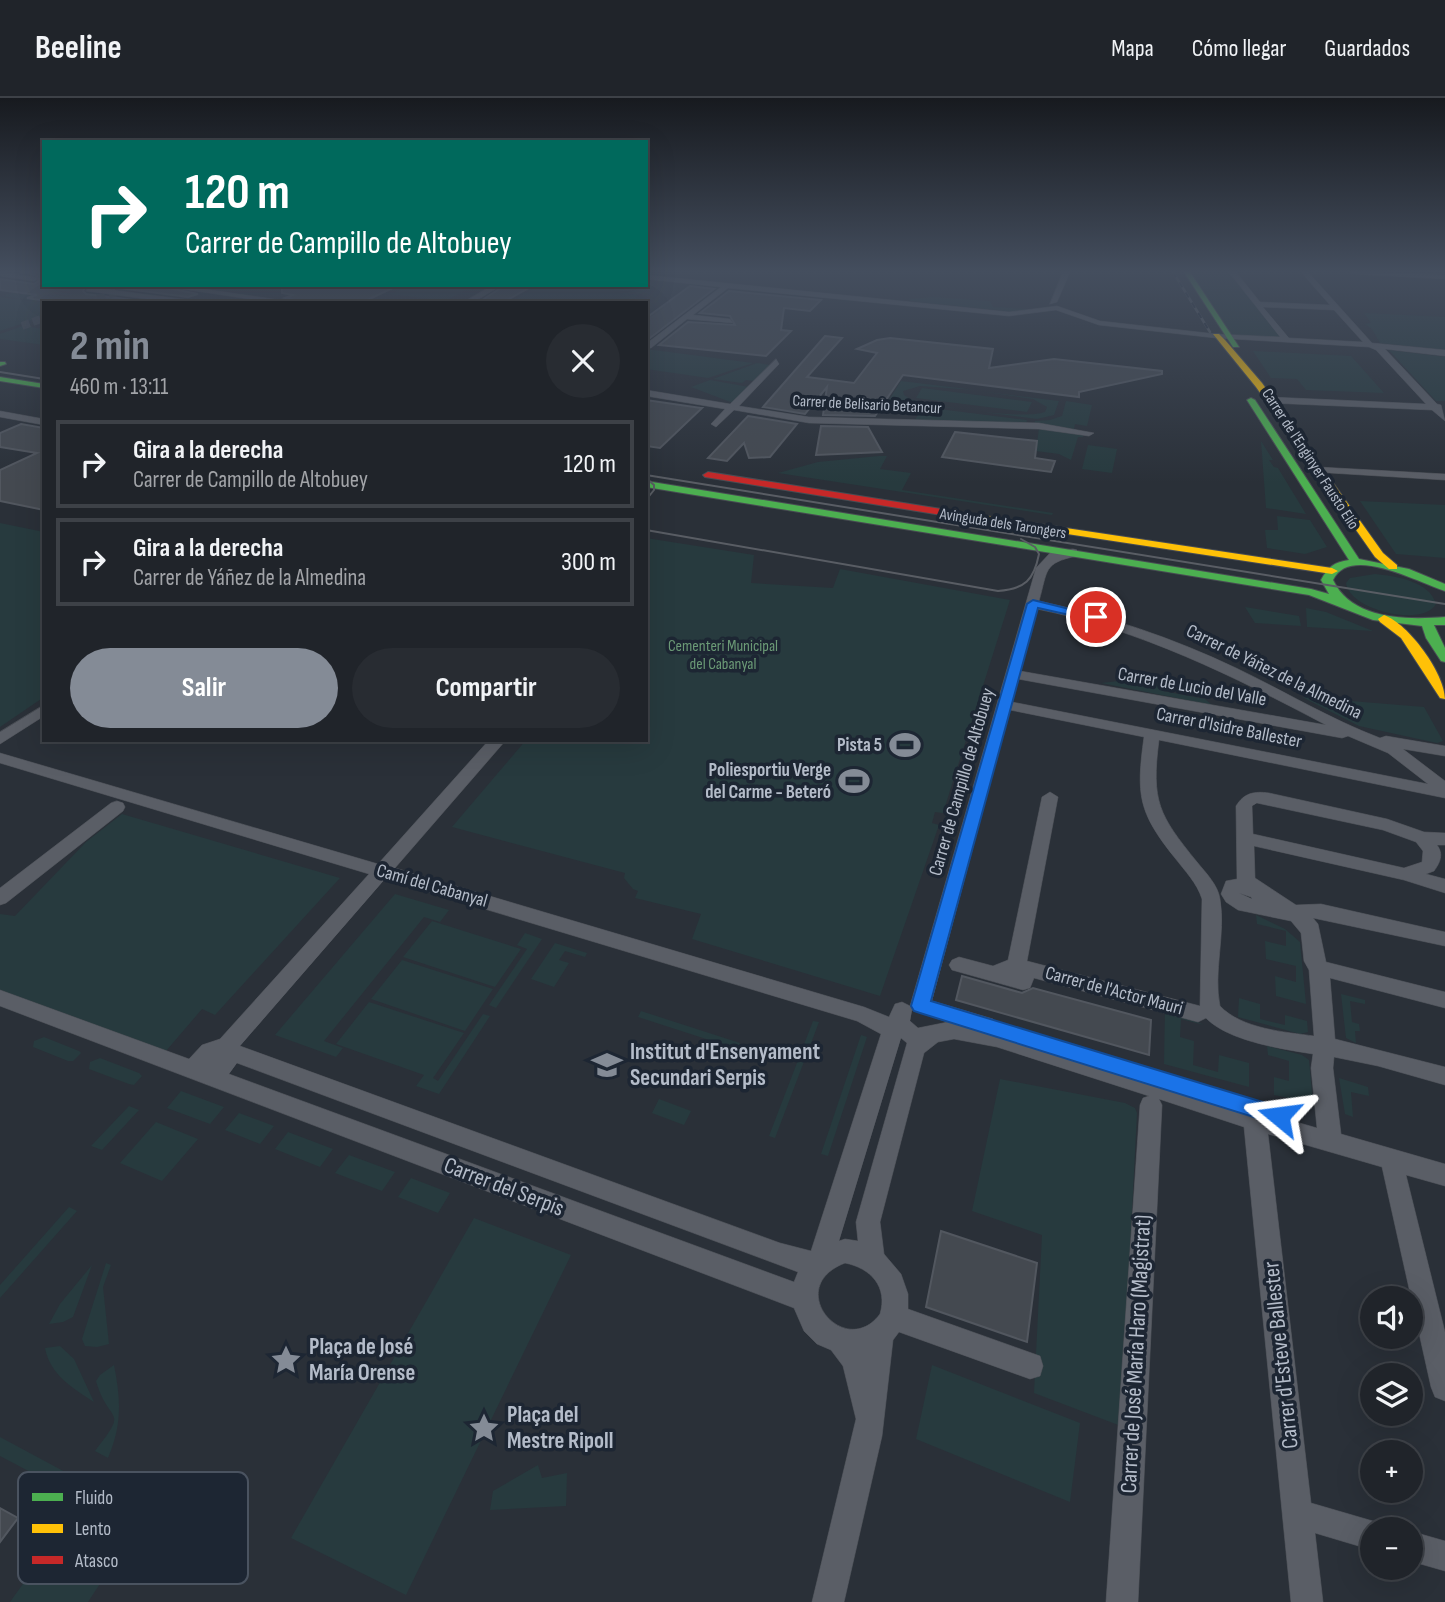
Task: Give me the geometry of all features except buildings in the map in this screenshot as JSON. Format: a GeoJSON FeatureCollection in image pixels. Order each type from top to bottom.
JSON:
{"type":"FeatureCollection","features":[{"type":"Feature","properties":{"kind":"main road","name":"Carrer de l'Enginyer Fausto Elío"},"geometry":{"type":"LineString","coordinates":[[1215,342],[1357,564]]}},
{"type":"Feature","properties":{"kind":"main road","name":"Carrer de l'Enginyer Fausto Elío"},"geometry":{"type":"LineString","coordinates":[[1225,342],[1255,372],[1259,385],[1318,470],[1379,555],[1393,567]]}},
{"type":"Feature","properties":{"kind":"main road"},"geometry":{"type":"LineString","coordinates":[[1,368],[42,370]]}},
{"type":"Feature","properties":{"kind":"main road"},"geometry":{"type":"LineString","coordinates":[[1,368],[42,385]]}},
{"type":"Feature","properties":{"kind":"main road","name":"Avinguda dels Tarongers"},"geometry":{"type":"LineString","coordinates":[[691,473],[1332,571]]}},
{"type":"Feature","properties":{"kind":"main road","name":"Avinguda dels Tarongers"},"geometry":{"type":"LineString","coordinates":[[648,485],[1311,592],[1384,619]]}},
{"type":"Feature","properties":{"kind":"main road"},"geometry":{"type":"LineString","coordinates":[[1352,607],[1331,591],[1327,582],[1332,571],[1357,564],[1393,567],[1419,574],[1445,588]]}},
{"type":"Feature","properties":{"kind":"main road"},"geometry":{"type":"LineString","coordinates":[[1384,619],[1428,624],[1445,621]]}},
{"type":"Feature","properties":{"kind":"main road"},"geometry":{"type":"LineString","coordinates":[[1384,619],[1406,636],[1445,695]]}},
{"type":"Feature","properties":{"kind":"main road"},"geometry":{"type":"LineString","coordinates":[[1428,624],[1434,641],[1445,658]]}},
{"type":"Feature","properties":{"kind":"street"},"geometry":{"type":"LineString","coordinates":[[648,346],[653,342]]}},
{"type":"Feature","properties":{"kind":"street"},"geometry":{"type":"LineString","coordinates":[[1312,342],[1445,353]]}},
{"type":"Feature","properties":{"kind":"street"},"geometry":{"type":"LineString","coordinates":[[1367,342],[1379,348],[1440,407],[1445,418]]}},
{"type":"Feature","properties":{"kind":"street"},"geometry":{"type":"LineString","coordinates":[[716,424],[776,362]]}},
{"type":"Feature","properties":{"kind":"street","name":"Carrer de Belisario Betancur"},"geometry":{"type":"LineString","coordinates":[[648,393],[808,420],[1039,426],[1089,433]]}},
{"type":"Feature","properties":{"kind":"street"},"geometry":{"type":"LineString","coordinates":[[1270,400],[1440,407]]}},
{"type":"Feature","properties":{"kind":"street"},"geometry":{"type":"LineString","coordinates":[[705,420],[719,406]]}},
{"type":"Feature","properties":{"kind":"street"},"geometry":{"type":"LineString","coordinates":[[0,414],[42,422]]}},
{"type":"Feature","properties":{"kind":"street"},"geometry":{"type":"LineString","coordinates":[[1318,470],[1445,477]]}},
{"type":"Feature","properties":{"kind":"street"},"geometry":{"type":"LineString","coordinates":[[1019,545],[1038,558],[1042,568],[1054,556],[1073,553]]}},
{"type":"Feature","properties":{"kind":"street","name":"Carrer de Campillo de Altobuey"},"geometry":{"type":"LineString","coordinates":[[904,1018],[936,953],[1042,568]]}},
{"type":"Feature","properties":{"kind":"street","name":"Carrer de Yáñez de la Almedina"},"geometry":{"type":"LineString","coordinates":[[1033,604],[1110,621],[1227,667],[1393,749],[1445,792]]}},
{"type":"Feature","properties":{"kind":"street","name":"Carrer de Lucio del Valle"},"geometry":{"type":"LineString","coordinates":[[1014,674],[1445,751]]}},
{"type":"Feature","properties":{"kind":"street","name":"Carrer d'Isidre Ballester"},"geometry":{"type":"LineString","coordinates":[[1006,705],[1445,792]]}},
{"type":"Feature","properties":{"kind":"street"},"geometry":{"type":"LineString","coordinates":[[1299,726],[1306,724],[1309,719],[1309,713],[1303,706]]}},
{"type":"Feature","properties":{"kind":"street"},"geometry":{"type":"LineString","coordinates":[[0,739],[42,710]]}},
{"type":"Feature","properties":{"kind":"street"},"geometry":{"type":"LineString","coordinates":[[0,752],[42,723]]}},
{"type":"Feature","properties":{"kind":"street"},"geometry":{"type":"LineString","coordinates":[[1153,734],[1146,779],[1148,804],[1158,825],[1231,895],[1301,913],[1321,911],[1445,939]]}},
{"type":"Feature","properties":{"kind":"street"},"geometry":{"type":"LineString","coordinates":[[203,1073],[218,1071],[226,1065],[230,1057],[224,1049],[496,742]]}},
{"type":"Feature","properties":{"kind":"street"},"geometry":{"type":"LineString","coordinates":[[1419,770],[1415,761],[1417,756],[1429,751],[1445,751]]}},
{"type":"Feature","properties":{"kind":"street","name":"Camí del Cabanyal"},"geometry":{"type":"LineString","coordinates":[[0,758],[864,1015],[904,1018],[1255,1114]]}},
{"type":"Feature","properties":{"kind":"street"},"geometry":{"type":"LineString","coordinates":[[936,953],[1010,970],[1017,963],[1050,797]]}},
{"type":"Feature","properties":{"kind":"street"},"geometry":{"type":"LineString","coordinates":[[1207,1015],[1231,895],[1244,875],[1244,806],[1247,801],[1259,797],[1387,825],[1422,838],[1445,839]]}},
{"type":"Feature","properties":{"kind":"street"},"geometry":{"type":"LineString","coordinates":[[0,898],[117,807]]}},
{"type":"Feature","properties":{"kind":"street"},"geometry":{"type":"LineString","coordinates":[[1244,838],[1404,874],[1445,886]]}},
{"type":"Feature","properties":{"kind":"street"},"geometry":{"type":"LineString","coordinates":[[1404,874],[1428,867],[1432,862],[1432,850],[1422,838]]}},
{"type":"Feature","properties":{"kind":"street"},"geometry":{"type":"LineString","coordinates":[[1301,913],[1311,933],[1314,961],[1319,968],[1324,1048],[1322,1068],[1330,1136]]}},
{"type":"Feature","properties":{"kind":"street","name":"Carrer de l'Actor Mauri"},"geometry":{"type":"LineString","coordinates":[[959,965],[1023,982],[1025,968],[1207,1015],[1247,1029],[1324,1048],[1355,1052],[1445,1076]]}},
{"type":"Feature","properties":{"kind":"street"},"geometry":{"type":"LineString","coordinates":[[1319,968],[1445,1000]]}},
{"type":"Feature","properties":{"kind":"street","name":"Carrer del Serpis"},"geometry":{"type":"LineString","coordinates":[[0,998],[805,1299]]}},
{"type":"Feature","properties":{"kind":"street"},"geometry":{"type":"LineString","coordinates":[[872,1258],[868,1222],[915,1050],[921,1041],[937,1030],[938,1021],[932,1011],[904,1018]]}},
{"type":"Feature","properties":{"kind":"street"},"geometry":{"type":"LineString","coordinates":[[904,1018],[910,1035],[928,1037]]}},
{"type":"Feature","properties":{"kind":"street"},"geometry":{"type":"LineString","coordinates":[[868,1436],[860,1375],[853,1355],[841,1342],[817,1326],[805,1299],[806,1280],[818,1262],[904,1018]]}},
{"type":"Feature","properties":{"kind":"street","name":"Camí del Cabanyal"},"geometry":{"type":"LineString","coordinates":[[928,1037],[954,1030],[997,1038],[1330,1136],[1445,1163]]}},
{"type":"Feature","properties":{"kind":"street","name":"Carrer del Serpis"},"geometry":{"type":"LineString","coordinates":[[224,1049],[780,1255],[818,1262]]}},
{"type":"Feature","properties":{"kind":"street","name":"Carrer de José María Haro (Magistrat)"},"geometry":{"type":"LineString","coordinates":[[1122,1602],[1151,1105]]}},
{"type":"Feature","properties":{"kind":"street","name":"Carrer d'Esteve Ballester"},"geometry":{"type":"LineString","coordinates":[[1255,1114],[1307,1602]]}},
{"type":"Feature","properties":{"kind":"street","name":"Camí del Cabanyal"},"geometry":{"type":"LineString","coordinates":[[1330,1136],[1393,1160],[1445,1175]]}},
{"type":"Feature","properties":{"kind":"street"},"geometry":{"type":"LineString","coordinates":[[1393,1160],[1395,1179],[1445,1387]]}},
{"type":"Feature","properties":{"kind":"street"},"geometry":{"type":"LineString","coordinates":[[818,1262],[845,1251],[859,1252],[872,1258],[890,1278],[895,1291],[868,1436],[828,1602]]}},
{"type":"Feature","properties":{"kind":"street"},"geometry":{"type":"LineString","coordinates":[[841,1342],[870,1340],[887,1325]]}},
{"type":"Feature","properties":{"kind":"street"},"geometry":{"type":"LineString","coordinates":[[887,1325],[1030,1366]]}},
{"type":"Feature","properties":{"kind":"street"},"geometry":{"type":"LineString","coordinates":[[1299,1514],[1360,1532]]}},
{"type":"Feature","properties":{"kind":"street"},"geometry":{"type":"LineString","coordinates":[[1423,1550],[1445,1556]]}},
{"type":"Feature","properties":{"kind":"green space"},"geometry":{"type":"Polygon","coordinates":[[[1445,342],[1445,350],[1380,343],[1445,342]]]}},
{"type":"Feature","properties":{"kind":"green space"},"geometry":{"type":"Polygon","coordinates":[[[648,349],[753,363],[708,378],[648,369],[648,349]]]}},
{"type":"Feature","properties":{"kind":"green space"},"geometry":{"type":"Polygon","coordinates":[[[1389,350],[1445,357],[1445,401],[1436,401],[1389,350]]]}},
{"type":"Feature","properties":{"kind":"green space"},"geometry":{"type":"Polygon","coordinates":[[[1253,351],[1351,356],[1384,393],[1306,390],[1297,379],[1271,378],[1253,351]]]}},
{"type":"Feature","properties":{"kind":"green space"},"geometry":{"type":"Polygon","coordinates":[[[757,363],[770,365],[754,381],[746,380],[742,383],[713,379],[757,363]]]}},
{"type":"Feature","properties":{"kind":"green space"},"geometry":{"type":"Polygon","coordinates":[[[710,380],[749,387],[733,403],[691,387],[710,380]]]}},
{"type":"Feature","properties":{"kind":"green space"},"geometry":{"type":"Polygon","coordinates":[[[901,381],[975,390],[920,386],[903,391],[910,399],[958,409],[889,400],[901,381]]]}},
{"type":"Feature","properties":{"kind":"green space"},"geometry":{"type":"Polygon","coordinates":[[[922,388],[1032,402],[1027,412],[916,398],[922,388]]]}},
{"type":"Feature","properties":{"kind":"green space"},"geometry":{"type":"Polygon","coordinates":[[[979,391],[1059,401],[1054,415],[1037,419],[985,412],[1034,414],[1045,412],[1047,407],[1033,399],[979,391]]]}},
{"type":"Feature","properties":{"kind":"green space"},"geometry":{"type":"Polygon","coordinates":[[[1066,401],[1092,405],[1087,426],[1075,424],[1074,429],[1034,424],[1035,421],[1062,416],[1066,401]]]}},
{"type":"Feature","properties":{"kind":"green space"},"geometry":{"type":"Polygon","coordinates":[[[923,407],[1027,420],[1026,424],[913,423],[923,407]]]}},
{"type":"Feature","properties":{"kind":"green space"},"geometry":{"type":"Polygon","coordinates":[[[1039,428],[1083,434],[1083,437],[1078,437],[1071,460],[1059,454],[1036,451],[1039,428]]]}},
{"type":"Feature","properties":{"kind":"green space"},"geometry":{"type":"Polygon","coordinates":[[[1261,441],[1273,460],[1269,460],[1278,468],[1306,514],[1266,508],[1261,441]]]}},
{"type":"Feature","properties":{"kind":"green space"},"geometry":{"type":"Polygon","coordinates":[[[1088,445],[1117,449],[1112,473],[1082,469],[1088,445]]]}},
{"type":"Feature","properties":{"kind":"green space"},"geometry":{"type":"Polygon","coordinates":[[[887,456],[880,469],[911,473],[902,490],[1053,513],[1052,515],[778,473],[818,462],[887,456]]]}},
{"type":"Feature","properties":{"kind":"green space"},"geometry":{"type":"Polygon","coordinates":[[[1360,501],[1445,505],[1445,558],[1396,554],[1360,501]]]}},
{"type":"Feature","properties":{"kind":"green space"},"geometry":{"type":"Polygon","coordinates":[[[1277,516],[1310,520],[1327,547],[1305,554],[1267,548],[1265,530],[1278,530],[1277,516]]]}},
{"type":"Feature","properties":{"kind":"green space"},"geometry":{"type":"Polygon","coordinates":[[[0,523],[42,532],[42,698],[0,727],[0,523]]]}},
{"type":"Feature","properties":{"kind":"green space","name":"Cementeri Municipal del Cabanyal"},"geometry":{"type":"Polygon","coordinates":[[[648,538],[754,555],[751,583],[833,588],[840,569],[1010,600],[943,813],[935,812],[932,823],[939,825],[880,996],[692,939],[701,914],[635,898],[638,891],[624,878],[625,873],[452,827],[524,742],[648,742],[648,538]]]}},
{"type":"Feature","properties":{"kind":"green space"},"geometry":{"type":"Polygon","coordinates":[[[1375,574],[1411,581],[1427,590],[1436,604],[1429,611],[1417,615],[1387,613],[1372,608],[1350,593],[1346,583],[1350,578],[1375,574]]]}},
{"type":"Feature","properties":{"kind":"green space"},"geometry":{"type":"Polygon","coordinates":[[[1245,607],[1299,616],[1301,626],[1255,623],[1245,607]]]}},
{"type":"Feature","properties":{"kind":"green space"},"geometry":{"type":"Polygon","coordinates":[[[1306,608],[1326,612],[1373,631],[1307,627],[1306,608]]]}},
{"type":"Feature","properties":{"kind":"green space"},"geometry":{"type":"Polygon","coordinates":[[[1119,681],[1147,685],[1158,683],[1163,691],[1205,699],[1212,705],[1101,683],[1119,681]]]}},
{"type":"Feature","properties":{"kind":"green space"},"geometry":{"type":"Polygon","coordinates":[[[1302,697],[1424,707],[1443,741],[1437,743],[1359,726],[1302,697]]]}},
{"type":"Feature","properties":{"kind":"green space"},"geometry":{"type":"Polygon","coordinates":[[[122,814],[340,878],[215,1015],[202,1009],[166,1051],[0,991],[0,914],[15,916],[86,842],[122,814]]]}},
{"type":"Feature","properties":{"kind":"green space"},"geometry":{"type":"Polygon","coordinates":[[[395,894],[449,910],[440,922],[424,917],[324,1041],[343,1048],[336,1057],[275,1035],[395,894]]]}},
{"type":"Feature","properties":{"kind":"green space"},"geometry":{"type":"Polygon","coordinates":[[[1256,915],[1285,929],[1300,942],[1306,1004],[1276,996],[1275,976],[1296,982],[1296,966],[1266,959],[1265,941],[1286,946],[1286,931],[1257,924],[1256,915]]]}},
{"type":"Feature","properties":{"kind":"green space"},"geometry":{"type":"Polygon","coordinates":[[[432,921],[521,949],[495,987],[403,957],[432,921]]]}},
{"type":"Feature","properties":{"kind":"green space"},"geometry":{"type":"Polygon","coordinates":[[[525,933],[542,939],[496,1008],[489,1005],[527,949],[517,945],[525,933]]]}},
{"type":"Feature","properties":{"kind":"green space"},"geometry":{"type":"Polygon","coordinates":[[[555,943],[587,953],[585,957],[565,951],[559,960],[569,963],[554,987],[531,979],[555,943]]]}},
{"type":"Feature","properties":{"kind":"green space"},"geometry":{"type":"Polygon","coordinates":[[[402,960],[493,989],[465,1031],[371,999],[402,960]]]}},
{"type":"Feature","properties":{"kind":"green space"},"geometry":{"type":"Polygon","coordinates":[[[1341,994],[1365,1000],[1365,1004],[1350,1001],[1352,1022],[1359,1024],[1360,1031],[1355,1031],[1356,1043],[1346,1038],[1341,994]]]}},
{"type":"Feature","properties":{"kind":"green space"},"geometry":{"type":"Polygon","coordinates":[[[1239,998],[1260,1004],[1260,1019],[1285,1025],[1285,1015],[1307,1021],[1308,1032],[1300,1034],[1238,1017],[1239,998]]]}},
{"type":"Feature","properties":{"kind":"green space"},"geometry":{"type":"Polygon","coordinates":[[[369,1002],[464,1033],[433,1078],[438,1081],[483,1014],[490,1016],[439,1094],[416,1086],[424,1075],[336,1044],[369,1002]]]}},
{"type":"Feature","properties":{"kind":"green space"},"geometry":{"type":"Polygon","coordinates":[[[1165,1007],[1204,1025],[1181,1019],[1180,1037],[1194,1041],[1193,1065],[1218,1072],[1219,1055],[1249,1063],[1249,1087],[1164,1064],[1165,1007]]]}},
{"type":"Feature","properties":{"kind":"green space"},"geometry":{"type":"Polygon","coordinates":[[[641,1011],[740,1043],[737,1049],[638,1017],[641,1011]]]}},
{"type":"Feature","properties":{"kind":"green space"},"geometry":{"type":"Polygon","coordinates":[[[813,1021],[819,1022],[775,1138],[769,1136],[813,1021]]]}},
{"type":"Feature","properties":{"kind":"green space"},"geometry":{"type":"Polygon","coordinates":[[[861,1035],[867,1037],[828,1156],[821,1154],[861,1035]]]}},
{"type":"Feature","properties":{"kind":"green space"},"geometry":{"type":"Polygon","coordinates":[[[44,1037],[81,1053],[73,1061],[68,1061],[33,1047],[34,1041],[44,1037]]]}},
{"type":"Feature","properties":{"kind":"green space"},"geometry":{"type":"Polygon","coordinates":[[[1267,1046],[1302,1055],[1309,1060],[1313,1103],[1274,1095],[1274,1077],[1289,1081],[1289,1061],[1268,1055],[1267,1046]]]}},
{"type":"Feature","properties":{"kind":"green space"},"geometry":{"type":"Polygon","coordinates":[[[100,1058],[142,1076],[134,1085],[89,1069],[90,1062],[100,1058]]]}},
{"type":"Feature","properties":{"kind":"green space"},"geometry":{"type":"Polygon","coordinates":[[[1339,1078],[1368,1087],[1369,1096],[1351,1092],[1353,1117],[1345,1114],[1339,1078]]]}},
{"type":"Feature","properties":{"kind":"green space"},"geometry":{"type":"Polygon","coordinates":[[[1000,1079],[1125,1103],[1135,1108],[1137,1113],[1121,1426],[1034,1393],[1042,1235],[972,1211],[1000,1079]]]}},
{"type":"Feature","properties":{"kind":"green space"},"geometry":{"type":"Polygon","coordinates":[[[181,1091],[224,1107],[210,1124],[167,1108],[181,1091]]]}},
{"type":"Feature","properties":{"kind":"green space"},"geometry":{"type":"Polygon","coordinates":[[[659,1099],[691,1111],[684,1125],[652,1113],[659,1099]]]}},
{"type":"Feature","properties":{"kind":"green space"},"geometry":{"type":"Polygon","coordinates":[[[129,1106],[139,1110],[102,1150],[91,1146],[129,1106]]]}},
{"type":"Feature","properties":{"kind":"green space"},"geometry":{"type":"Polygon","coordinates":[[[239,1113],[274,1126],[260,1144],[225,1130],[239,1113]]]}},
{"type":"Feature","properties":{"kind":"green space"},"geometry":{"type":"Polygon","coordinates":[[[156,1122],[198,1139],[162,1181],[120,1163],[156,1122]]]}},
{"type":"Feature","properties":{"kind":"green space"},"geometry":{"type":"Polygon","coordinates":[[[288,1132],[333,1149],[320,1167],[275,1149],[288,1132]]]}},
{"type":"Feature","properties":{"kind":"green space"},"geometry":{"type":"Polygon","coordinates":[[[349,1155],[395,1172],[382,1191],[335,1173],[349,1155]]]}},
{"type":"Feature","properties":{"kind":"green space"},"geometry":{"type":"Polygon","coordinates":[[[411,1178],[450,1193],[438,1213],[398,1197],[411,1178]]]}},
{"type":"Feature","properties":{"kind":"green space"},"geometry":{"type":"Polygon","coordinates":[[[69,1207],[77,1211],[0,1298],[0,1285],[69,1207]]]}},
{"type":"Feature","properties":{"kind":"green space"},"geometry":{"type":"Polygon","coordinates":[[[474,1218],[571,1255],[406,1595],[291,1538],[474,1218]]]}},
{"type":"Feature","properties":{"kind":"green space"},"geometry":{"type":"Polygon","coordinates":[[[106,1263],[111,1265],[103,1287],[109,1344],[85,1346],[82,1339],[106,1263]]]}},
{"type":"Feature","properties":{"kind":"green space"},"geometry":{"type":"Polygon","coordinates":[[[92,1265],[73,1317],[49,1324],[60,1304],[92,1265]]]}},
{"type":"Feature","properties":{"kind":"green space"},"geometry":{"type":"Polygon","coordinates":[[[60,1346],[74,1359],[94,1402],[64,1380],[52,1366],[45,1348],[60,1346]]]}},
{"type":"Feature","properties":{"kind":"green space"},"geometry":{"type":"Polygon","coordinates":[[[114,1365],[119,1412],[116,1434],[108,1458],[95,1451],[112,1427],[114,1416],[96,1381],[114,1365]]]}},
{"type":"Feature","properties":{"kind":"green space"},"geometry":{"type":"Polygon","coordinates":[[[932,1365],[1080,1423],[1070,1502],[916,1439],[932,1365]]]}},
{"type":"Feature","properties":{"kind":"green space"},"geometry":{"type":"Polygon","coordinates":[[[0,1437],[65,1472],[30,1472],[0,1456],[0,1437]]]}},
{"type":"Feature","properties":{"kind":"green space"},"geometry":{"type":"Polygon","coordinates":[[[538,1465],[542,1478],[567,1473],[566,1506],[490,1510],[493,1491],[538,1465]]]}},
{"type":"Feature","properties":{"kind":"green space"},"geometry":{"type":"Polygon","coordinates":[[[23,1584],[100,1584],[88,1602],[10,1602],[23,1584]]]}},
{"type":"Feature","properties":{"kind":"tram line"},"geometry":{"type":"LineString","coordinates":[[0,372],[42,379]]}},
{"type":"Feature","properties":{"kind":"tram line"},"geometry":{"type":"LineString","coordinates":[[648,475],[1445,604]]}},
{"type":"Feature","properties":{"kind":"tram line"},"geometry":{"type":"LineString","coordinates":[[648,480],[654,485],[654,490],[648,498]]}},
{"type":"Feature","properties":{"kind":"tram line"},"geometry":{"type":"LineString","coordinates":[[648,530],[998,591],[1015,588],[1031,577],[1039,554],[1035,547],[1021,539]]}},
{"type":"Feature","properties":{"kind":"traffic: fast"},"geometry":{"type":"LineString","coordinates":[[0,379],[42,386]]}},
{"type":"Feature","properties":{"kind":"traffic: fast"},"geometry":{"type":"LineString","coordinates":[[1251,400],[1357,564]]}},
{"type":"Feature","properties":{"kind":"traffic: fast"},"geometry":{"type":"LineString","coordinates":[[648,484],[1311,592],[1352,607]]}},
{"type":"Feature","properties":{"kind":"traffic: fast"},"geometry":{"type":"LineString","coordinates":[[1445,588],[1406,571],[1371,563],[1342,564],[1332,570],[1327,580],[1334,593],[1345,604],[1360,612],[1395,620],[1445,621]]}},
{"type":"Feature","properties":{"kind":"traffic: fast"},"geometry":{"type":"LineString","coordinates":[[1428,624],[1432,638],[1445,658]]}},
{"type":"Feature","properties":{"kind":"traffic: slow"},"geometry":{"type":"LineString","coordinates":[[1223,342],[1259,385],[1379,555],[1393,567]]}},
{"type":"Feature","properties":{"kind":"traffic: slow"},"geometry":{"type":"LineString","coordinates":[[979,518],[1332,571]]}},
{"type":"Feature","properties":{"kind":"traffic: slow"},"geometry":{"type":"LineString","coordinates":[[1384,619],[1406,636],[1445,695]]}},
{"type":"Feature","properties":{"kind":"traffic: jam"},"geometry":{"type":"LineString","coordinates":[[708,475],[979,518]]}},
{"type":"Feature","properties":{"kind":"place","name":"Pista 5"},"geometry":{"type":"Point","coordinates":[905,745]}},
{"type":"Feature","properties":{"kind":"place","name":"Poliesportiu Verge del Carme - Beteró"},"geometry":{"type":"Point","coordinates":[854,781]}},
{"type":"Feature","properties":{"kind":"place","name":"Institut d'Ensenyament Secundari Serpis"},"geometry":{"type":"Point","coordinates":[607,1065]}},
{"type":"Feature","properties":{"kind":"place","name":"Plaça de José María Orense"},"geometry":{"type":"Point","coordinates":[286,1360]}},
{"type":"Feature","properties":{"kind":"place","name":"Plaça del Mestre Ripoll"},"geometry":{"type":"Point","coordinates":[484,1428]}},
{"type":"Feature","properties":{"kind":"route"},"geometry":{"type":"LineString","coordinates":[[1096,617],[1033,604],[920,1006],[1279,1116]]}}]}
